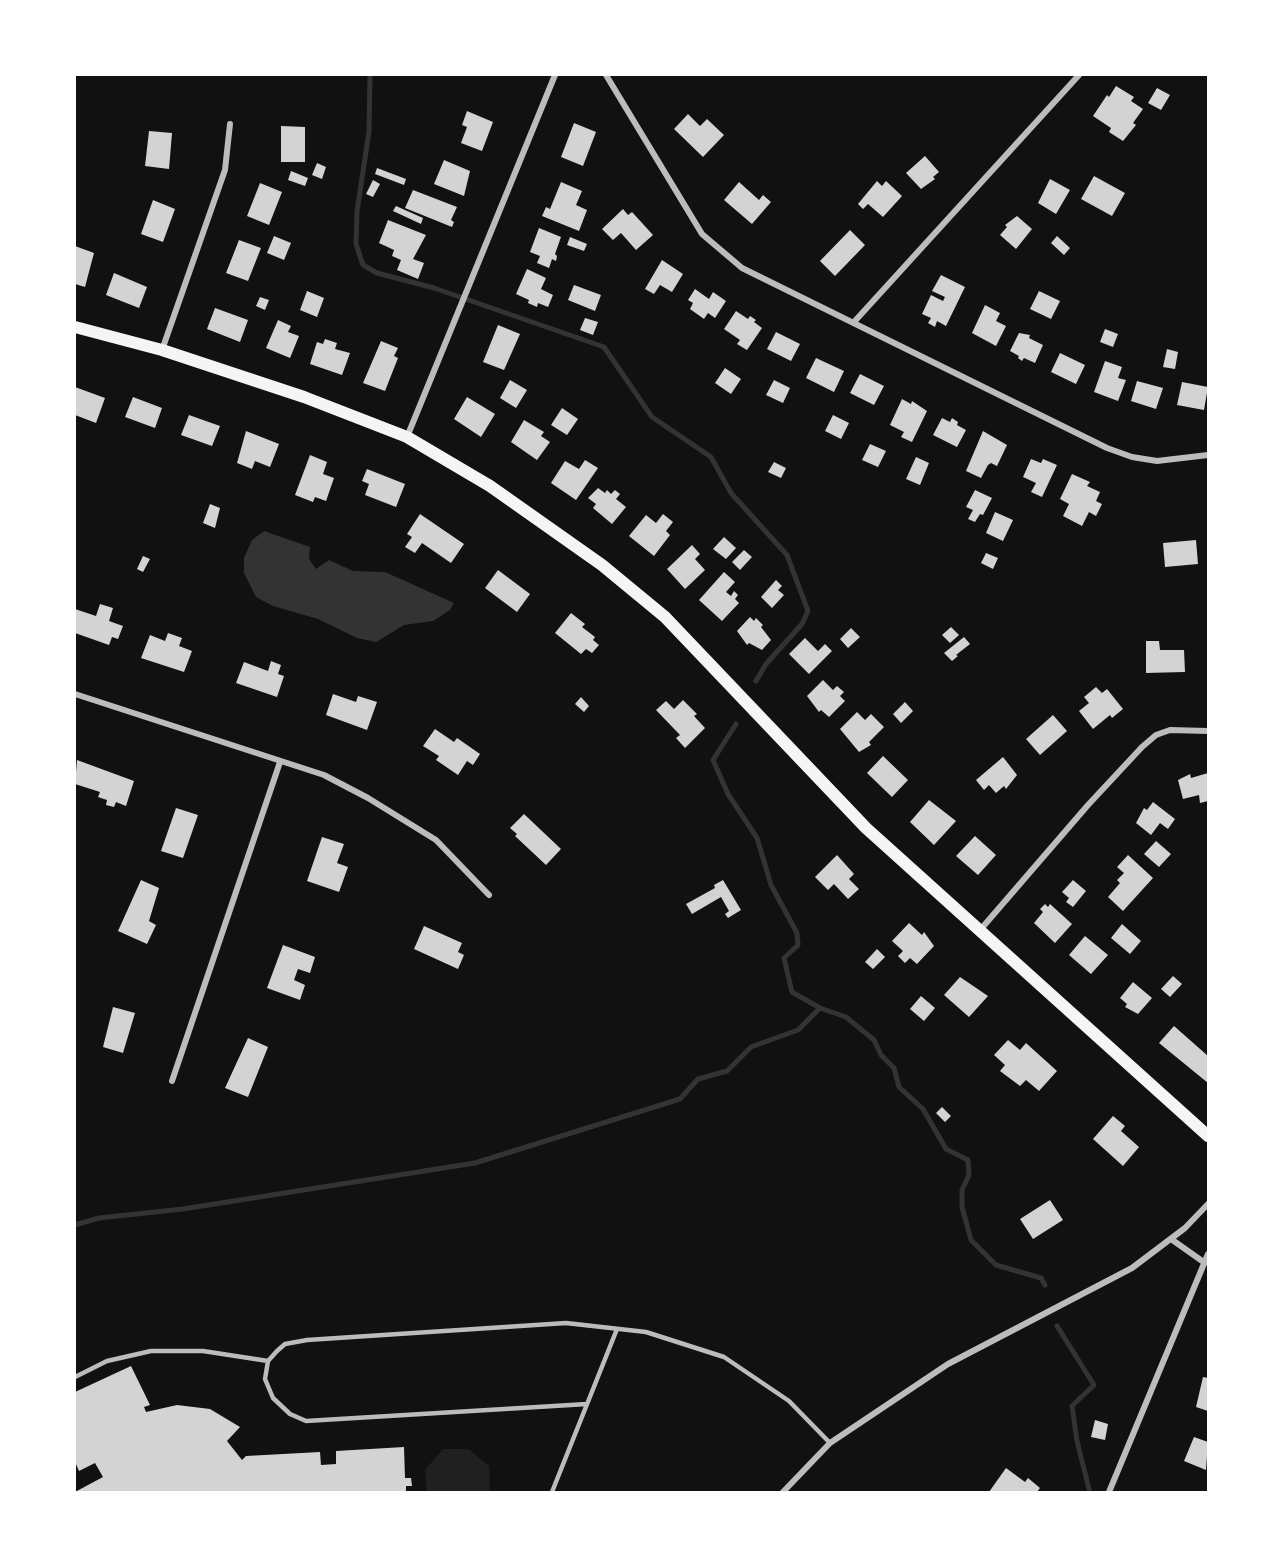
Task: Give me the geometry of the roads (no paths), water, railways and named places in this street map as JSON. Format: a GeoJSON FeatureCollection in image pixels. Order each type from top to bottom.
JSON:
{"type":"FeatureCollection","features":[{"type":"Feature","properties":{"kind":"main road"},"geometry":{"type":"LineString","coordinates":[[75,327],[162,350],[304,397],[407,437],[490,486],[593,558],[665,617],[849,812],[981,928],[1208,1136]]}},
{"type":"Feature","properties":{"kind":"street"},"geometry":{"type":"LineString","coordinates":[[407,437],[555,75]]}},
{"type":"Feature","properties":{"kind":"street"},"geometry":{"type":"LineString","coordinates":[[606,75],[702,234],[742,268],[1107,448],[1132,457],[1157,461],[1208,455]]}},
{"type":"Feature","properties":{"kind":"street"},"geometry":{"type":"LineString","coordinates":[[854,322],[1079,75]]}},
{"type":"Feature","properties":{"kind":"street"},"geometry":{"type":"LineString","coordinates":[[162,350],[225,170],[230,124]]}},
{"type":"Feature","properties":{"kind":"street"},"geometry":{"type":"LineString","coordinates":[[75,694],[324,775],[368,798],[436,840],[489,895]]}},
{"type":"Feature","properties":{"kind":"street"},"geometry":{"type":"LineString","coordinates":[[981,928],[1142,747],[1156,735],[1170,730],[1208,730]]}},
{"type":"Feature","properties":{"kind":"street"},"geometry":{"type":"LineString","coordinates":[[172,1082],[280,762]]}},
{"type":"Feature","properties":{"kind":"street"},"geometry":{"type":"LineString","coordinates":[[783,1492],[830,1443],[948,1364],[1132,1268],[1171,1239],[1208,1204]]}},
{"type":"Feature","properties":{"kind":"street"},"geometry":{"type":"LineString","coordinates":[[1171,1239],[1205,1263]]}},
{"type":"Feature","properties":{"kind":"street"},"geometry":{"type":"LineString","coordinates":[[1109,1492],[1208,1254]]}},
{"type":"Feature","properties":{"kind":"lane"},"geometry":{"type":"LineString","coordinates":[[587,1404],[306,1421],[290,1414],[273,1398],[265,1379],[268,1361],[285,1344],[307,1340],[566,1323],[646,1332],[724,1357],[789,1401],[830,1443]]}},
{"type":"Feature","properties":{"kind":"lane"},"geometry":{"type":"LineString","coordinates":[[552,1492],[577,1435],[617,1329]]}},
{"type":"Feature","properties":{"kind":"lane"},"geometry":{"type":"LineString","coordinates":[[75,1377],[107,1361],[152,1351],[203,1351],[268,1361]]}},
{"type":"Feature","properties":{"kind":"waterway"},"geometry":{"type":"LineString","coordinates":[[370,75],[369,132],[357,211],[356,244],[363,265],[377,273],[434,288],[604,347],[652,417],[711,457],[731,493],[787,555],[808,611],[802,624],[766,664],[756,681]]}},
{"type":"Feature","properties":{"kind":"waterway"},"geometry":{"type":"LineString","coordinates":[[736,724],[713,760],[728,794],[757,838],[771,885],[797,933],[798,945],[784,958],[792,992],[820,1008],[846,1017],[874,1040],[881,1055],[894,1068],[899,1087],[923,1109],[946,1149],[968,1160],[969,1175],[962,1190],[962,1207],[971,1240],[996,1265],[1041,1278],[1045,1285]]}},
{"type":"Feature","properties":{"kind":"waterway"},"geometry":{"type":"LineString","coordinates":[[75,1225],[99,1218],[183,1209],[475,1163],[680,1099],[698,1079],[727,1071],[751,1047],[798,1030],[820,1008]]}},
{"type":"Feature","properties":{"kind":"waterway"},"geometry":{"type":"LineString","coordinates":[[1057,1326],[1094,1385],[1072,1406],[1077,1441],[1089,1489]]}}]}
